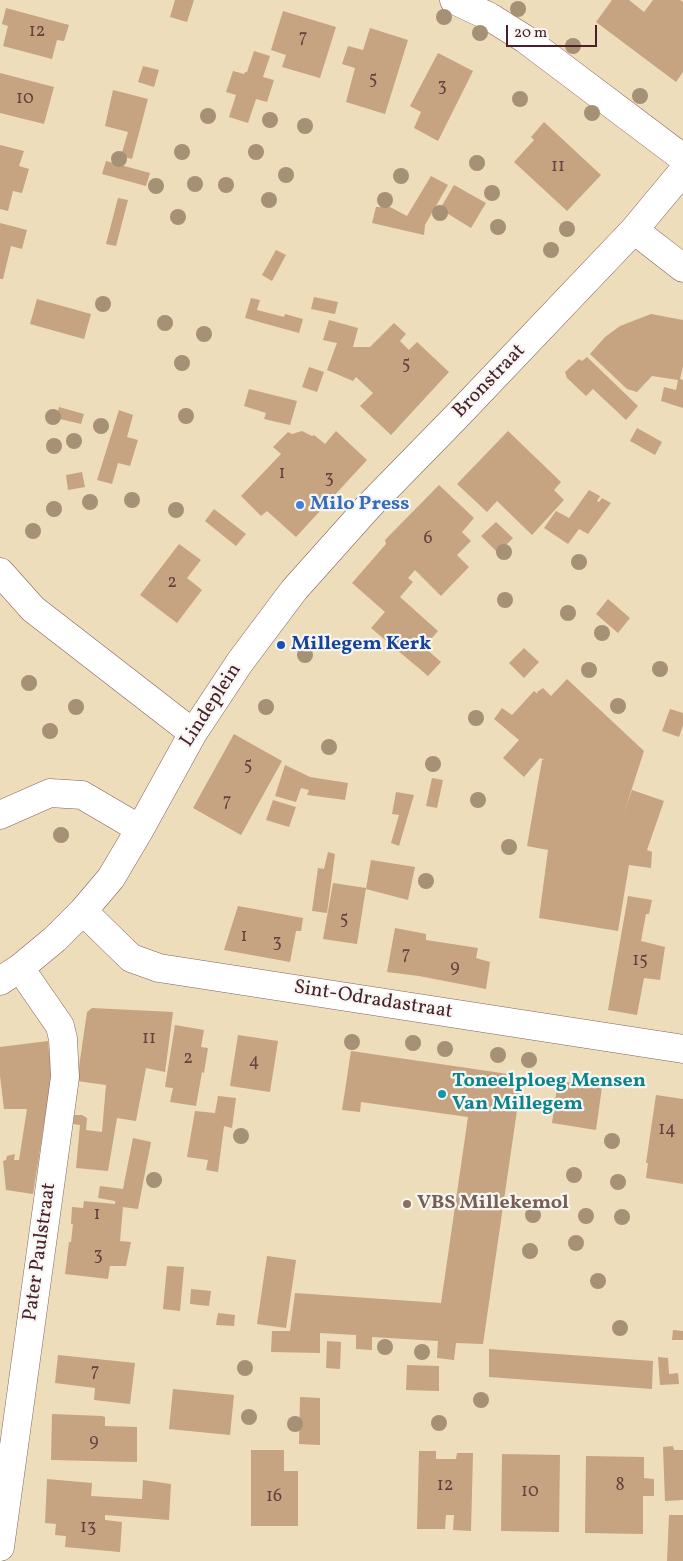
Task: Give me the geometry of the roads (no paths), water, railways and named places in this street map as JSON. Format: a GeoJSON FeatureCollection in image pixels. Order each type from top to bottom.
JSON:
{"type":"FeatureCollection","features":[{"type":"Feature","properties":{"kind":"street"},"geometry":{"type":"LineString","coordinates":[[454,0],[490,17],[525,39],[683,158]]}},
{"type":"Feature","properties":{"kind":"street","name":"Bronstraat"},"geometry":{"type":"LineString","coordinates":[[294,590],[368,506],[480,392],[634,230],[683,171]]}},
{"type":"Feature","properties":{"kind":"street"},"geometry":{"type":"LineString","coordinates":[[634,230],[683,268]]}},
{"type":"Feature","properties":{"kind":"street"},"geometry":{"type":"LineString","coordinates":[[0,572],[33,608],[193,733]]}},
{"type":"Feature","properties":{"kind":"street","name":"Lindeplein"},"geometry":{"type":"LineString","coordinates":[[10,975],[55,939],[83,911],[111,878],[193,733],[240,662],[294,590]]}},
{"type":"Feature","properties":{"kind":"street"},"geometry":{"type":"LineString","coordinates":[[0,815],[50,794],[82,795],[140,829]]}},
{"type":"Feature","properties":{"kind":"street","name":"Sint-Odradastraat"},"geometry":{"type":"LineString","coordinates":[[83,911],[131,958],[159,968],[683,1049]]}},
{"type":"Feature","properties":{"kind":"street","name":"Pater Paulstraat"},"geometry":{"type":"LineString","coordinates":[[0,1547],[65,1077],[63,1039],[60,1026],[10,975]]}},
{"type":"Feature","properties":{"kind":"place","name":"Milo Press"},"geometry":{"type":"Point","coordinates":[300,505]}},
{"type":"Feature","properties":{"kind":"place","name":"Millegem Kerk"},"geometry":{"type":"Point","coordinates":[281,645]}},
{"type":"Feature","properties":{"kind":"place","name":"Toneelploeg Mensen Van Millegem"},"geometry":{"type":"Point","coordinates":[442,1094]}},
{"type":"Feature","properties":{"kind":"place","name":"VBS Millekemol"},"geometry":{"type":"Point","coordinates":[407,1204]}}]}
